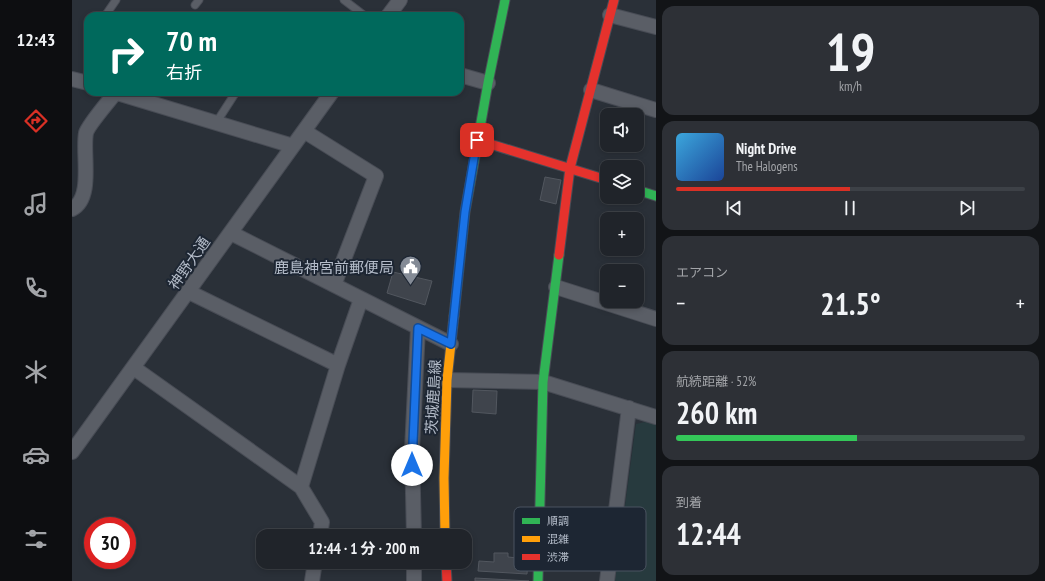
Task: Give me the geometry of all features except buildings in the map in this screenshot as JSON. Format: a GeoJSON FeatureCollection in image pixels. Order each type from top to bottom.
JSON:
{"type":"FeatureCollection","features":[{"type":"Feature","properties":{"kind":"street"},"geometry":{"type":"LineString","coordinates":[[391,12],[400,0]]}},
{"type":"Feature","properties":{"kind":"street","name":"茨城鹿島線"},"geometry":{"type":"LineString","coordinates":[[445,529],[444,478],[447,380],[465,212],[477,140],[505,0]]}},
{"type":"Feature","properties":{"kind":"street"},"geometry":{"type":"LineString","coordinates":[[540,507],[543,382],[570,168],[614,0]]}},
{"type":"Feature","properties":{"kind":"street"},"geometry":{"type":"LineString","coordinates":[[610,15],[656,27]]}},
{"type":"Feature","properties":{"kind":"street"},"geometry":{"type":"LineString","coordinates":[[464,76],[488,83]]}},
{"type":"Feature","properties":{"kind":"street"},"geometry":{"type":"LineString","coordinates":[[591,90],[656,110]]}},
{"type":"Feature","properties":{"kind":"street"},"geometry":{"type":"LineString","coordinates":[[72,209],[77,206],[84,194],[86,132],[112,96]]}},
{"type":"Feature","properties":{"kind":"street"},"geometry":{"type":"LineString","coordinates":[[128,96],[293,146]]}},
{"type":"Feature","properties":{"kind":"street","name":"神野大通"},"geometry":{"type":"LineString","coordinates":[[72,452],[329,96]]}},
{"type":"Feature","properties":{"kind":"street"},"geometry":{"type":"LineString","coordinates":[[304,131],[376,176],[334,285]]}},
{"type":"Feature","properties":{"kind":"street"},"geometry":{"type":"LineString","coordinates":[[477,140],[600,178]]}},
{"type":"Feature","properties":{"kind":"street"},"geometry":{"type":"LineString","coordinates":[[644,192],[656,196]]}},
{"type":"Feature","properties":{"kind":"street"},"geometry":{"type":"LineString","coordinates":[[231,233],[361,300],[451,344]]}},
{"type":"Feature","properties":{"kind":"street"},"geometry":{"type":"LineString","coordinates":[[556,287],[656,319]]}},
{"type":"Feature","properties":{"kind":"street"},"geometry":{"type":"LineString","coordinates":[[189,292],[338,364]]}},
{"type":"Feature","properties":{"kind":"street"},"geometry":{"type":"LineString","coordinates":[[301,487],[338,364],[361,300]]}},
{"type":"Feature","properties":{"kind":"street"},"geometry":{"type":"LineString","coordinates":[[414,529],[412,450],[418,328]]}},
{"type":"Feature","properties":{"kind":"street"},"geometry":{"type":"LineString","coordinates":[[134,368],[301,487],[322,522],[321,529]]}},
{"type":"Feature","properties":{"kind":"street"},"geometry":{"type":"LineString","coordinates":[[447,380],[543,382],[656,417]]}},
{"type":"Feature","properties":{"kind":"street"},"geometry":{"type":"LineString","coordinates":[[616,507],[629,408]]}},
{"type":"Feature","properties":{"kind":"street"},"geometry":{"type":"LineString","coordinates":[[312,581],[314,569]]}},
{"type":"Feature","properties":{"kind":"street"},"geometry":{"type":"LineString","coordinates":[[414,569],[414,581]]}},
{"type":"Feature","properties":{"kind":"street"},"geometry":{"type":"LineString","coordinates":[[446,569],[446,581]]}},
{"type":"Feature","properties":{"kind":"street"},"geometry":{"type":"LineString","coordinates":[[538,571],[538,581]]}},
{"type":"Feature","properties":{"kind":"street"},"geometry":{"type":"LineString","coordinates":[[607,581],[608,571]]}},
{"type":"Feature","properties":{"kind":"lane"},"geometry":{"type":"LineString","coordinates":[[108,12],[116,0]]}},
{"type":"Feature","properties":{"kind":"lane"},"geometry":{"type":"LineString","coordinates":[[344,0],[360,12]]}},
{"type":"Feature","properties":{"kind":"lane"},"geometry":{"type":"LineString","coordinates":[[216,123],[233,96]]}},
{"type":"Feature","properties":{"kind":"green space"},"geometry":{"type":"Polygon","coordinates":[[[650,421],[656,423],[656,581],[615,581],[616,571],[646,571],[646,507],[625,507],[636,424],[650,421]]]}},
{"type":"Feature","properties":{"kind":"traffic: fast"},"geometry":{"type":"LineString","coordinates":[[454,316],[465,212],[488,83],[505,0]]}},
{"type":"Feature","properties":{"kind":"traffic: fast"},"geometry":{"type":"LineString","coordinates":[[644,192],[656,196]]}},
{"type":"Feature","properties":{"kind":"traffic: fast"},"geometry":{"type":"LineString","coordinates":[[540,507],[543,382],[559,255]]}},
{"type":"Feature","properties":{"kind":"traffic: fast"},"geometry":{"type":"LineString","coordinates":[[538,571],[538,581]]}},
{"type":"Feature","properties":{"kind":"traffic: slow"},"geometry":{"type":"LineString","coordinates":[[445,529],[444,478],[447,380],[454,316]]}},
{"type":"Feature","properties":{"kind":"traffic: jam"},"geometry":{"type":"LineString","coordinates":[[559,255],[570,168],[614,0]]}},
{"type":"Feature","properties":{"kind":"traffic: jam"},"geometry":{"type":"LineString","coordinates":[[477,140],[600,178]]}},
{"type":"Feature","properties":{"kind":"traffic: jam"},"geometry":{"type":"LineString","coordinates":[[446,569],[447,581]]}},
{"type":"Feature","properties":{"kind":"place","name":"鹿島神宮前郵便局"},"geometry":{"type":"Point","coordinates":[410,286]}},
{"type":"Feature","properties":{"kind":"route"},"geometry":{"type":"LineString","coordinates":[[412,465],[418,328],[451,344],[465,212],[477,140]]}}]}
